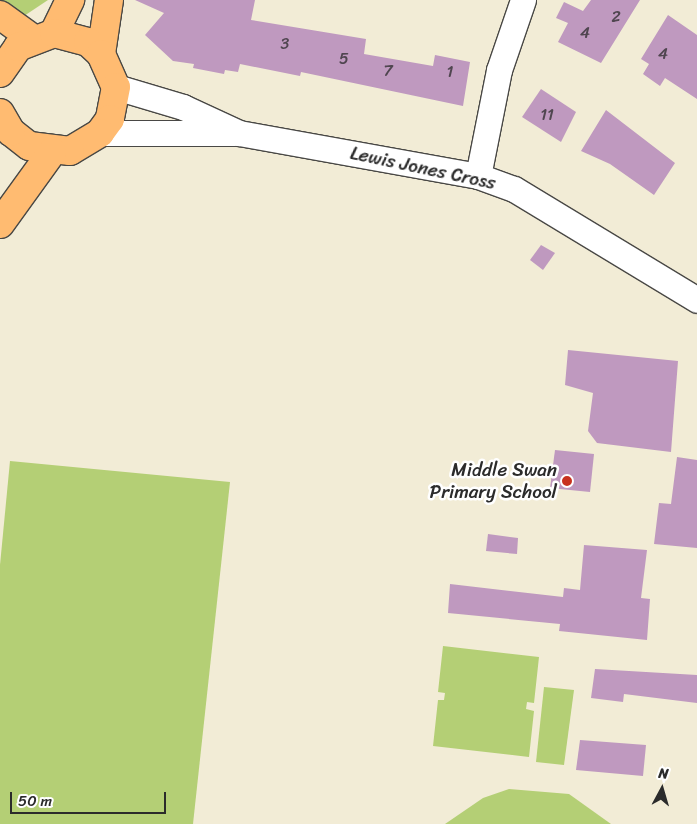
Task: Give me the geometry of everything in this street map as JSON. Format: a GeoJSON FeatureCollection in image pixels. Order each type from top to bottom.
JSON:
{"type":"FeatureCollection","features":[{"type":"Feature","properties":{"kind":"main road"},"geometry":{"type":"LineString","coordinates":[[0,72],[18,47],[43,36],[70,0]]}},
{"type":"Feature","properties":{"kind":"main road"},"geometry":{"type":"LineString","coordinates":[[102,54],[109,0]]}},
{"type":"Feature","properties":{"kind":"main road"},"geometry":{"type":"LineString","coordinates":[[0,16],[43,36],[88,42],[102,54],[116,86],[115,103],[100,133],[78,148],[52,152],[29,146],[11,132],[0,113]]}},
{"type":"Feature","properties":{"kind":"main road"},"geometry":{"type":"LineString","coordinates":[[0,224],[52,152]]}},
{"type":"Feature","properties":{"kind":"street"},"geometry":{"type":"LineString","coordinates":[[478,176],[499,70],[523,0]]}},
{"type":"Feature","properties":{"kind":"street","name":"Lewis Jones Cross"},"geometry":{"type":"LineString","coordinates":[[116,86],[183,107],[239,133]]}},
{"type":"Feature","properties":{"kind":"street","name":"Lewis Jones Cross"},"geometry":{"type":"LineString","coordinates":[[100,133],[239,133],[478,176],[525,195],[697,300]]}},
{"type":"Feature","properties":{"kind":"green space"},"geometry":{"type":"Polygon","coordinates":[[[0,0],[48,0],[21,18],[0,8],[0,0]]]}},
{"type":"Feature","properties":{"kind":"green space"},"geometry":{"type":"Polygon","coordinates":[[[10,461],[230,482],[193,824],[0,824],[0,565],[10,461]]]}},
{"type":"Feature","properties":{"kind":"green space"},"geometry":{"type":"Polygon","coordinates":[[[443,646],[539,657],[534,703],[527,702],[526,709],[534,711],[529,757],[433,746],[438,700],[444,700],[445,693],[438,692],[443,646]]]}},
{"type":"Feature","properties":{"kind":"green space"},"geometry":{"type":"Polygon","coordinates":[[[544,687],[574,690],[564,765],[536,762],[544,687]]]}},
{"type":"Feature","properties":{"kind":"green space"},"geometry":{"type":"Polygon","coordinates":[[[509,789],[569,794],[611,824],[445,824],[483,798],[509,789]]]}},
{"type":"Feature","properties":{"kind":"building"},"geometry":{"type":"Polygon","coordinates":[[[135,0],[255,0],[251,20],[366,39],[364,54],[433,66],[435,55],[470,62],[463,106],[301,72],[300,76],[240,64],[238,72],[225,70],[224,74],[193,68],[194,64],[173,61],[145,35],[164,13],[135,0]]]}},
{"type":"Feature","properties":{"kind":"building"},"geometry":{"type":"Polygon","coordinates":[[[591,0],[640,0],[601,63],[558,42],[568,23],[556,18],[564,2],[583,11],[591,0]]]}},
{"type":"Feature","properties":{"kind":"building"},"geometry":{"type":"Polygon","coordinates":[[[668,15],[697,35],[697,99],[665,78],[660,86],[643,74],[649,64],[641,59],[668,15]]]}},
{"type":"Feature","properties":{"kind":"building"},"geometry":{"type":"Polygon","coordinates":[[[541,89],[576,112],[561,142],[522,117],[541,89]]]}},
{"type":"Feature","properties":{"kind":"building"},"geometry":{"type":"Polygon","coordinates":[[[606,110],[675,163],[654,195],[610,164],[581,151],[606,110]]]}},
{"type":"Feature","properties":{"kind":"building"},"geometry":{"type":"Polygon","coordinates":[[[541,245],[555,253],[543,270],[530,260],[541,245]]]}},
{"type":"Feature","properties":{"kind":"building"},"geometry":{"type":"Polygon","coordinates":[[[568,350],[678,361],[671,452],[597,443],[588,431],[593,393],[565,385],[568,350]]]}},
{"type":"Feature","properties":{"kind":"building"},"geometry":{"type":"Polygon","coordinates":[[[555,450],[594,454],[590,492],[550,488],[555,450]]]}},
{"type":"Feature","properties":{"kind":"building"},"geometry":{"type":"Polygon","coordinates":[[[677,457],[697,460],[697,548],[654,544],[659,503],[671,504],[677,457]]]}},
{"type":"Feature","properties":{"kind":"building"},"geometry":{"type":"Polygon","coordinates":[[[488,534],[518,538],[517,554],[486,551],[488,534]]]}},
{"type":"Feature","properties":{"kind":"building"},"geometry":{"type":"Polygon","coordinates":[[[584,545],[647,550],[641,598],[650,599],[647,640],[559,631],[560,624],[448,613],[450,584],[563,597],[564,588],[580,590],[584,545]]]}},
{"type":"Feature","properties":{"kind":"building"},"geometry":{"type":"Polygon","coordinates":[[[595,669],[697,675],[697,703],[624,694],[623,702],[591,698],[595,669]]]}},
{"type":"Feature","properties":{"kind":"building"},"geometry":{"type":"Polygon","coordinates":[[[580,740],[646,745],[643,776],[576,770],[580,740]]]}},
{"type":"Feature","properties":{"kind":"place","name":"Middle Swan Primary School"},"geometry":{"type":"Point","coordinates":[567,481]}}]}
